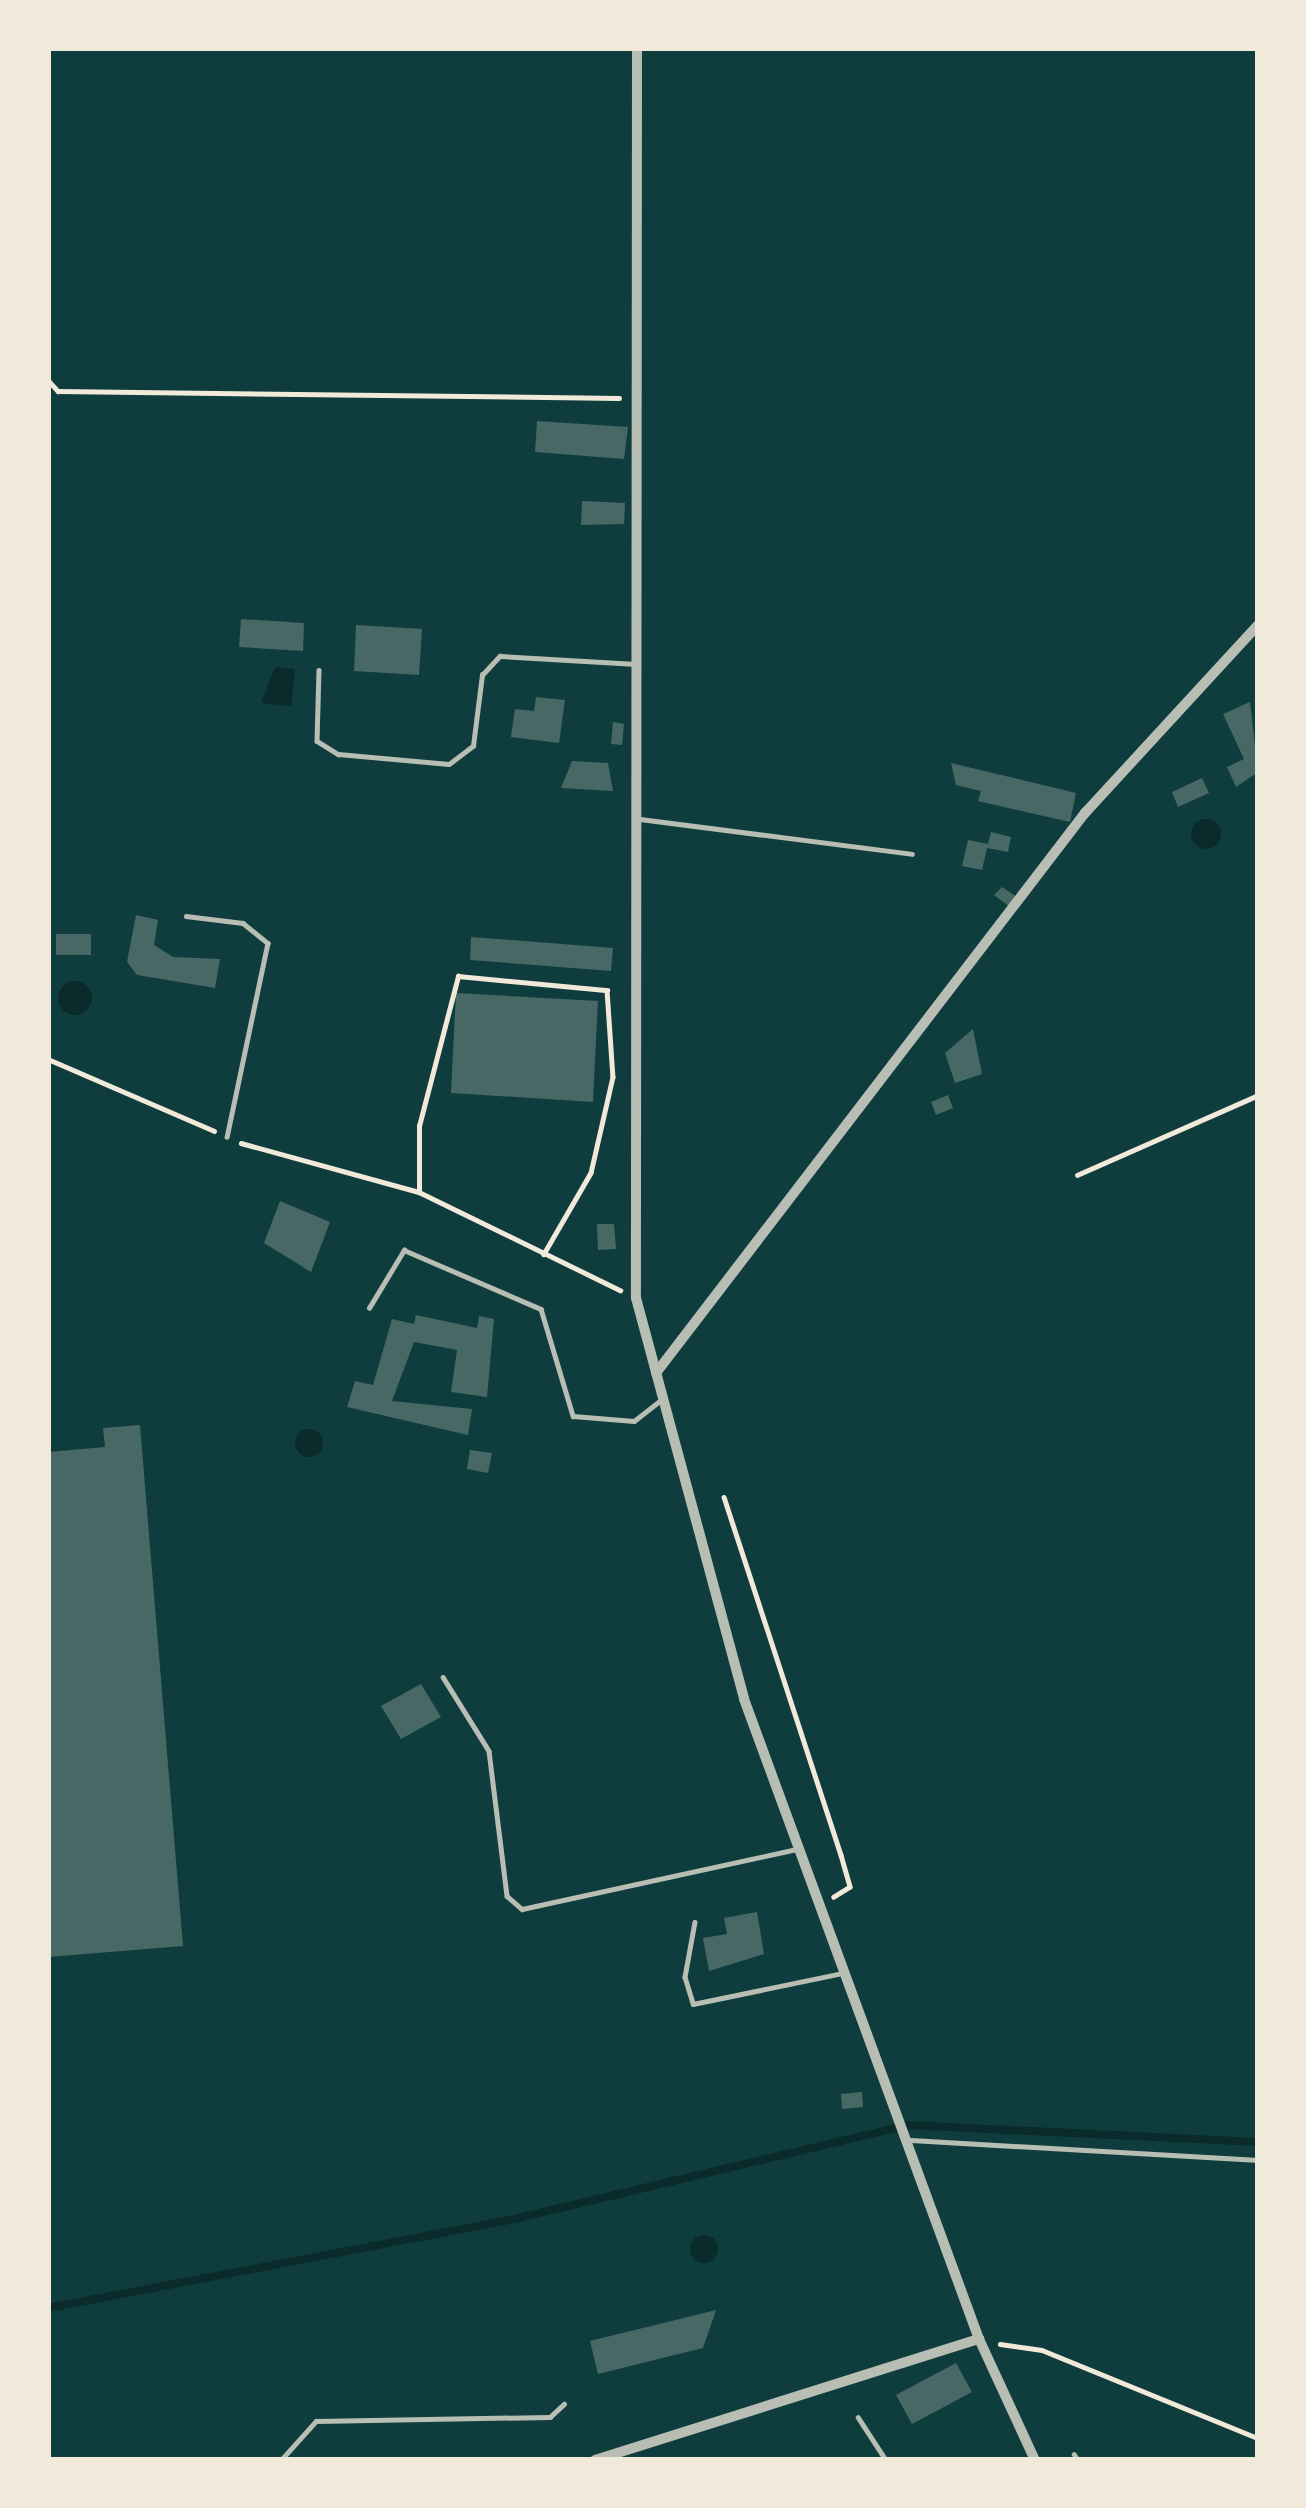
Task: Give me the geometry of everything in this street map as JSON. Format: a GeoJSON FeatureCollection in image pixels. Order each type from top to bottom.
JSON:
{"type":"FeatureCollection","features":[{"type":"Feature","properties":{"kind":"street"},"geometry":{"type":"LineString","coordinates":[[637,48],[633,397],[640,819],[636,1298],[744,1699],[981,2343],[1035,2460]]}},
{"type":"Feature","properties":{"kind":"street"},"geometry":{"type":"LineString","coordinates":[[656,1373],[1085,813],[1258,625]]}},
{"type":"Feature","properties":{"kind":"street"},"geometry":{"type":"LineString","coordinates":[[595,2460],[981,2343]]}},
{"type":"Feature","properties":{"kind":"lane"},"geometry":{"type":"LineString","coordinates":[[319,670],[317,741],[338,754],[449,764],[472,746],[482,675],[500,656],[636,664]]}},
{"type":"Feature","properties":{"kind":"lane"},"geometry":{"type":"LineString","coordinates":[[640,819],[911,854]]}},
{"type":"Feature","properties":{"kind":"lane"},"geometry":{"type":"LineString","coordinates":[[186,916],[243,923],[268,943],[227,1137]]}},
{"type":"Feature","properties":{"kind":"lane"},"geometry":{"type":"LineString","coordinates":[[369,1308],[404,1250],[541,1309],[573,1416],[634,1421],[662,1399]]}},
{"type":"Feature","properties":{"kind":"lane"},"geometry":{"type":"LineString","coordinates":[[443,1677],[489,1751],[507,1895],[522,1909],[798,1849]]}},
{"type":"Feature","properties":{"kind":"lane"},"geometry":{"type":"LineString","coordinates":[[695,1922],[693,2004],[843,1973]]}},
{"type":"Feature","properties":{"kind":"lane"},"geometry":{"type":"LineString","coordinates":[[905,2139],[1258,2161]]}},
{"type":"Feature","properties":{"kind":"lane"},"geometry":{"type":"LineString","coordinates":[[281,2460],[316,2421],[550,2417],[564,2404]]}},
{"type":"Feature","properties":{"kind":"lane"},"geometry":{"type":"LineString","coordinates":[[858,2417],[886,2460]]}},
{"type":"Feature","properties":{"kind":"path"},"geometry":{"type":"LineString","coordinates":[[48,380],[58,391],[536,405],[633,397]]}},
{"type":"Feature","properties":{"kind":"path"},"geometry":{"type":"LineString","coordinates":[[419,1192],[419,1126],[458,976],[607,990],[613,1077],[591,1174],[544,1254]]}},
{"type":"Feature","properties":{"kind":"path"},"geometry":{"type":"LineString","coordinates":[[48,1059],[227,1137],[419,1192],[636,1298]]}},
{"type":"Feature","properties":{"kind":"path"},"geometry":{"type":"LineString","coordinates":[[1077,1175],[1258,1095]]}},
{"type":"Feature","properties":{"kind":"path"},"geometry":{"type":"LineString","coordinates":[[724,1497],[850,1887],[820,1907]]}},
{"type":"Feature","properties":{"kind":"path"},"geometry":{"type":"LineString","coordinates":[[981,2343],[1042,2350],[1258,2438]]}},
{"type":"Feature","properties":{"kind":"water"},"geometry":{"type":"Polygon","coordinates":[[[275,667],[295,669],[291,706],[261,703],[275,667]]]}},
{"type":"Feature","properties":{"kind":"water"},"geometry":{"type":"Polygon","coordinates":[[[1206,819],[1221,834],[1206,849],[1191,834],[1206,819]]]}},
{"type":"Feature","properties":{"kind":"water"},"geometry":{"type":"Polygon","coordinates":[[[75,981],[87,986],[92,998],[87,1010],[75,1015],[63,1010],[58,998],[63,986],[75,981]]]}},
{"type":"Feature","properties":{"kind":"water"},"geometry":{"type":"Polygon","coordinates":[[[309,1429],[319,1433],[323,1443],[319,1453],[309,1457],[299,1453],[295,1443],[299,1433],[309,1429]]]}},
{"type":"Feature","properties":{"kind":"water"},"geometry":{"type":"Polygon","coordinates":[[[704,2235],[714,2239],[718,2249],[714,2259],[704,2263],[694,2259],[690,2249],[694,2239],[704,2235]]]}},
{"type":"Feature","properties":{"kind":"building"},"geometry":{"type":"Polygon","coordinates":[[[537,421],[628,427],[624,459],[535,452],[537,421]]]}},
{"type":"Feature","properties":{"kind":"building"},"geometry":{"type":"Polygon","coordinates":[[[582,501],[625,503],[624,524],[581,525],[582,501]]]}},
{"type":"Feature","properties":{"kind":"building"},"geometry":{"type":"Polygon","coordinates":[[[241,619],[304,623],[303,651],[239,647],[241,619]]]}},
{"type":"Feature","properties":{"kind":"building"},"geometry":{"type":"Polygon","coordinates":[[[356,625],[422,629],[419,675],[354,671],[356,625]]]}},
{"type":"Feature","properties":{"kind":"building"},"geometry":{"type":"Polygon","coordinates":[[[536,697],[565,700],[559,743],[511,737],[515,709],[534,711],[536,697]]]}},
{"type":"Feature","properties":{"kind":"building"},"geometry":{"type":"Polygon","coordinates":[[[1250,702],[1258,772],[1236,787],[1227,767],[1244,759],[1223,714],[1250,702]]]}},
{"type":"Feature","properties":{"kind":"building"},"geometry":{"type":"Polygon","coordinates":[[[613,722],[624,724],[622,745],[611,744],[613,722]]]}},
{"type":"Feature","properties":{"kind":"building"},"geometry":{"type":"Polygon","coordinates":[[[572,761],[608,763],[613,791],[561,788],[572,761]]]}},
{"type":"Feature","properties":{"kind":"building"},"geometry":{"type":"Polygon","coordinates":[[[951,763],[1076,793],[1070,822],[978,801],[981,791],[956,785],[951,763]]]}},
{"type":"Feature","properties":{"kind":"building"},"geometry":{"type":"Polygon","coordinates":[[[1202,778],[1209,793],[1178,807],[1172,792],[1202,778]]]}},
{"type":"Feature","properties":{"kind":"building"},"geometry":{"type":"Polygon","coordinates":[[[991,832],[1011,837],[1008,852],[987,848],[982,870],[962,866],[968,840],[988,844],[991,832]]]}},
{"type":"Feature","properties":{"kind":"building"},"geometry":{"type":"Polygon","coordinates":[[[1002,887],[1017,897],[1010,907],[994,895],[1002,887]]]}},
{"type":"Feature","properties":{"kind":"building"},"geometry":{"type":"Polygon","coordinates":[[[136,915],[158,920],[154,945],[173,957],[220,959],[215,988],[137,975],[127,962],[136,915]]]}},
{"type":"Feature","properties":{"kind":"building"},"geometry":{"type":"Polygon","coordinates":[[[56,934],[91,934],[91,955],[56,955],[56,934]]]}},
{"type":"Feature","properties":{"kind":"building"},"geometry":{"type":"Polygon","coordinates":[[[471,937],[613,948],[611,971],[470,960],[471,937]]]}},
{"type":"Feature","properties":{"kind":"building"},"geometry":{"type":"Polygon","coordinates":[[[456,993],[598,1001],[593,1102],[451,1093],[456,993]]]}},
{"type":"Feature","properties":{"kind":"building"},"geometry":{"type":"Polygon","coordinates":[[[973,1029],[982,1074],[955,1083],[945,1053],[973,1029]]]}},
{"type":"Feature","properties":{"kind":"building"},"geometry":{"type":"Polygon","coordinates":[[[948,1095],[953,1108],[936,1115],[931,1102],[948,1095]]]}},
{"type":"Feature","properties":{"kind":"building"},"geometry":{"type":"Polygon","coordinates":[[[280,1201],[330,1222],[311,1272],[264,1243],[280,1201]]]}},
{"type":"Feature","properties":{"kind":"building"},"geometry":{"type":"Polygon","coordinates":[[[597,1224],[614,1224],[616,1249],[598,1250],[597,1224]]]}},
{"type":"Feature","properties":{"kind":"building"},"geometry":{"type":"Polygon","coordinates":[[[416,1315],[477,1328],[479,1316],[494,1319],[487,1397],[451,1392],[457,1350],[414,1342],[392,1401],[472,1409],[468,1435],[347,1407],[355,1381],[373,1385],[392,1319],[414,1324],[416,1315]]]}},
{"type":"Feature","properties":{"kind":"building"},"geometry":{"type":"Polygon","coordinates":[[[140,1425],[183,1946],[48,1957],[48,1452],[105,1447],[103,1428],[140,1425]]]}},
{"type":"Feature","properties":{"kind":"building"},"geometry":{"type":"Polygon","coordinates":[[[470,1450],[492,1453],[488,1473],[467,1469],[470,1450]]]}},
{"type":"Feature","properties":{"kind":"building"},"geometry":{"type":"Polygon","coordinates":[[[421,1684],[441,1717],[401,1739],[381,1706],[421,1684]]]}},
{"type":"Feature","properties":{"kind":"building"},"geometry":{"type":"Polygon","coordinates":[[[757,1912],[764,1954],[709,1971],[703,1938],[727,1934],[724,1918],[757,1912]]]}},
{"type":"Feature","properties":{"kind":"building"},"geometry":{"type":"Polygon","coordinates":[[[862,2092],[863,2107],[842,2109],[841,2094],[862,2092]]]}},
{"type":"Feature","properties":{"kind":"building"},"geometry":{"type":"Polygon","coordinates":[[[716,2310],[703,2348],[598,2374],[590,2341],[716,2310]]]}},
{"type":"Feature","properties":{"kind":"building"},"geometry":{"type":"Polygon","coordinates":[[[956,2363],[972,2392],[912,2424],[896,2395],[956,2363]]]}},
{"type":"Feature","properties":{"kind":"waterway"},"geometry":{"type":"LineString","coordinates":[[48,2308],[518,2218],[908,2125],[1258,2142]]}}]}
